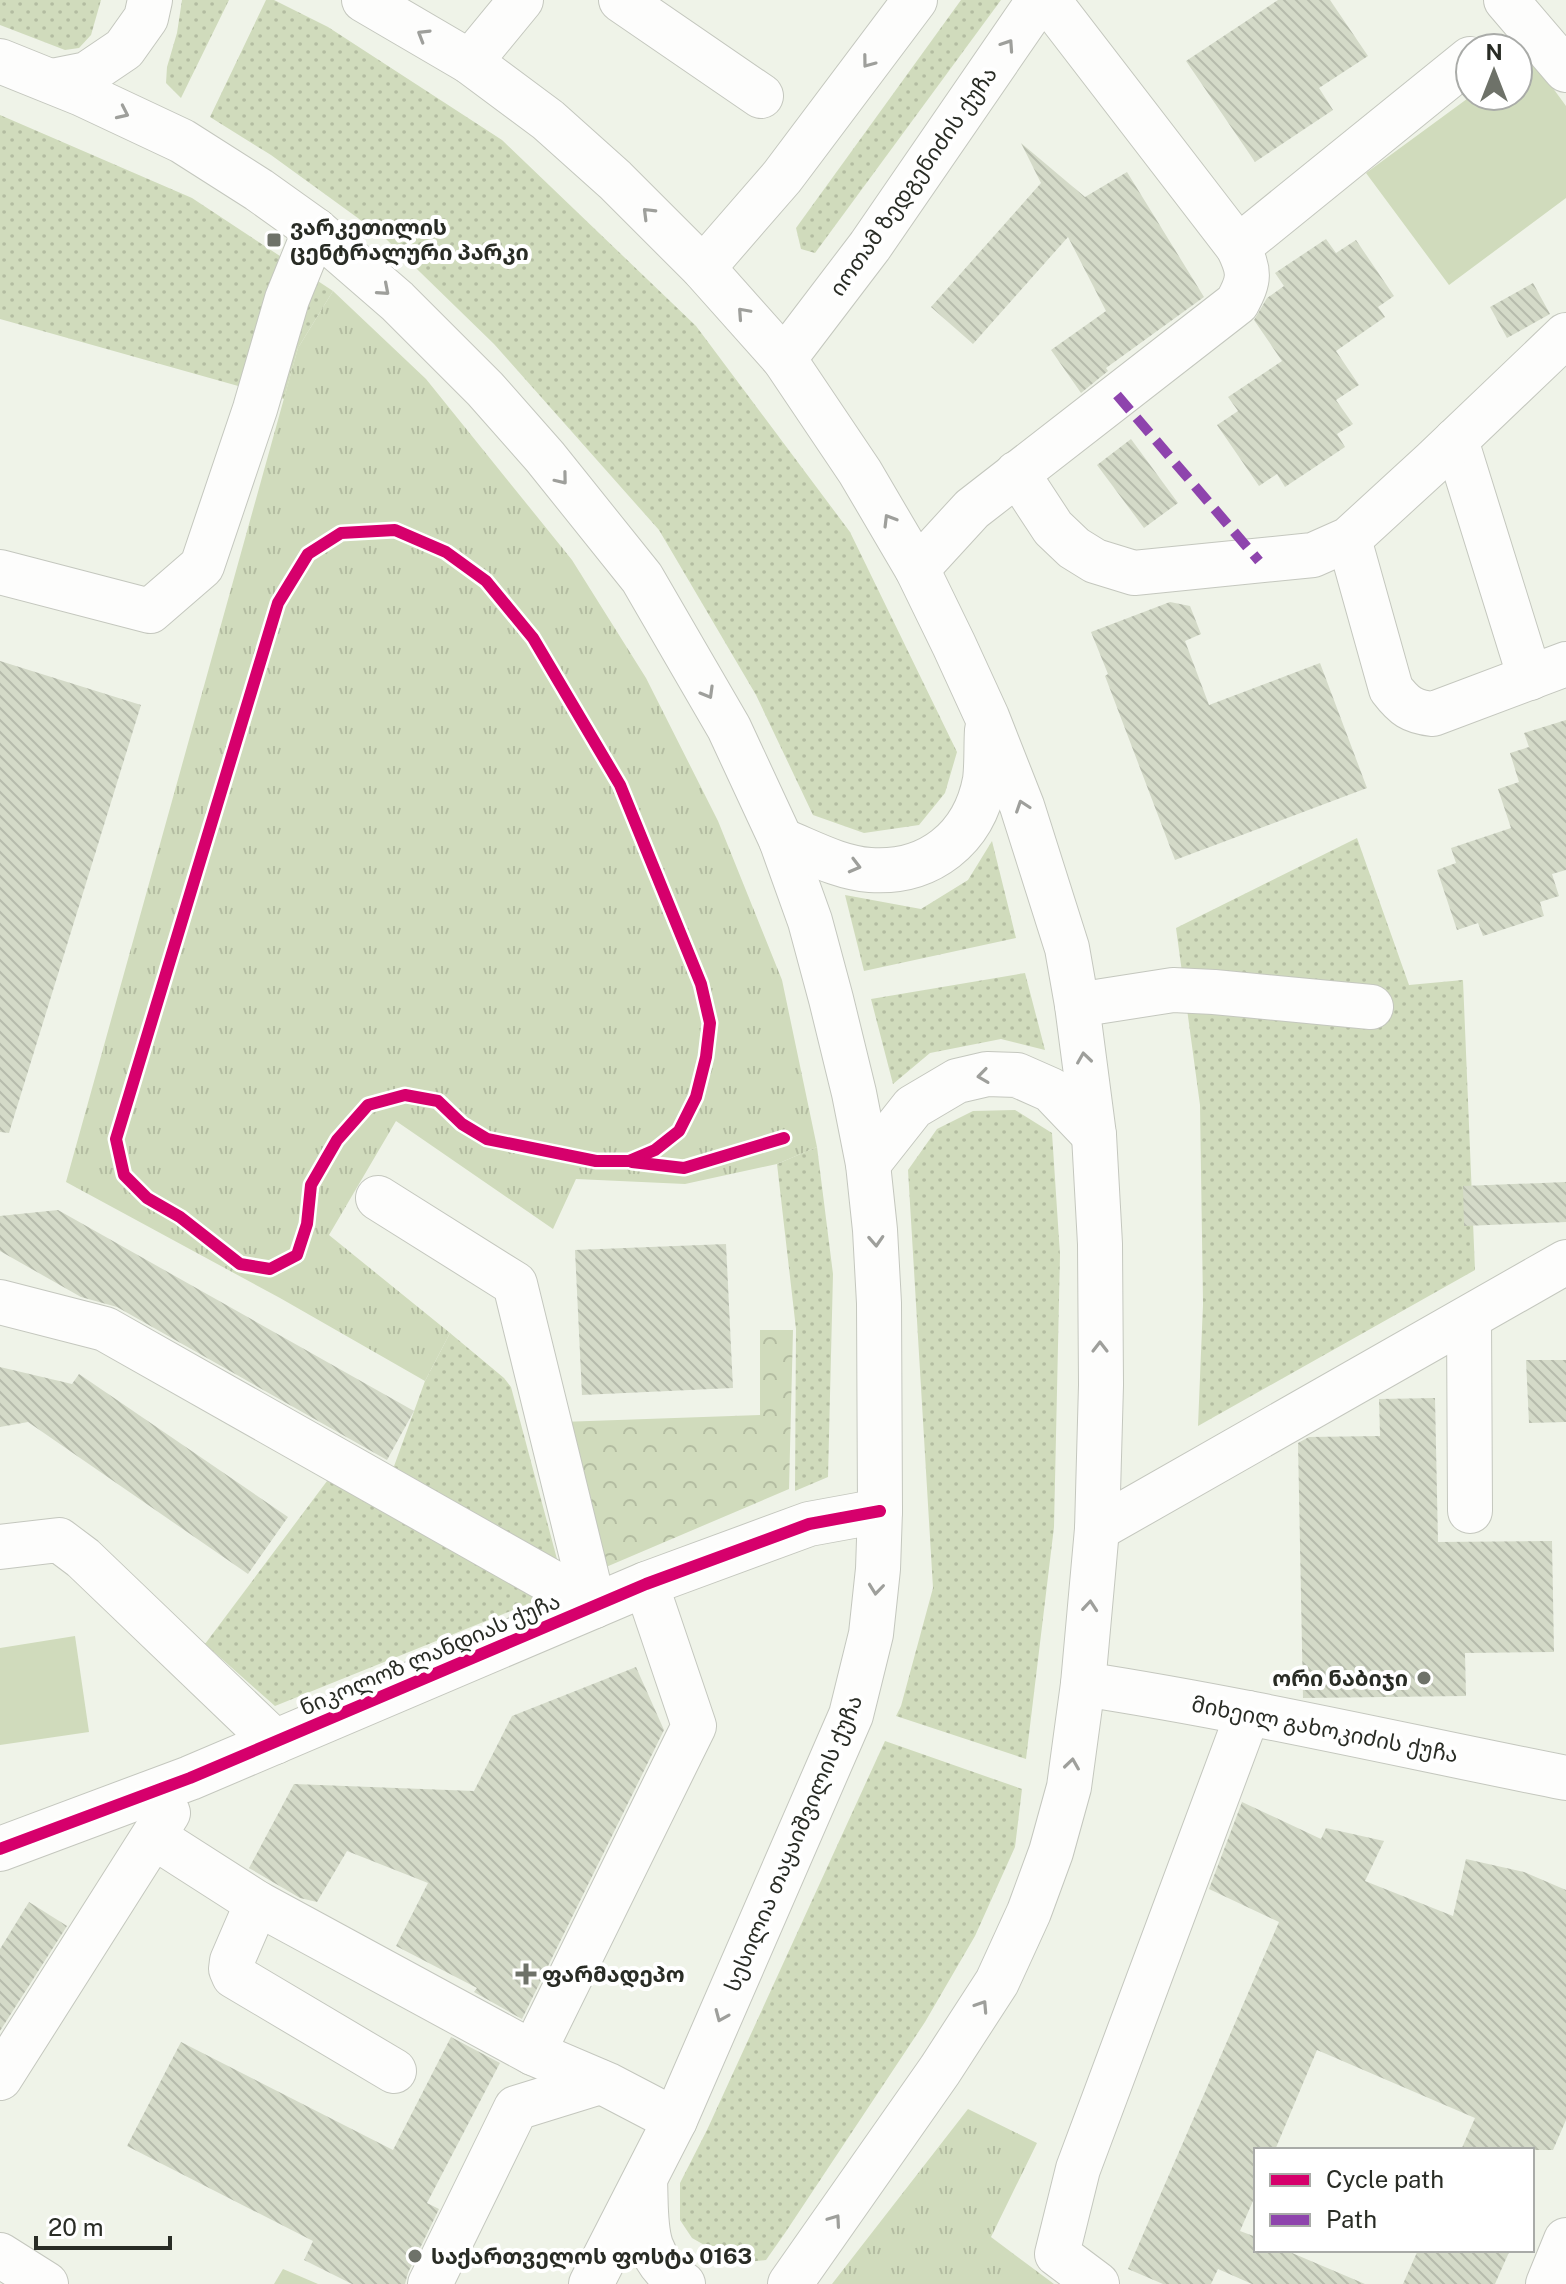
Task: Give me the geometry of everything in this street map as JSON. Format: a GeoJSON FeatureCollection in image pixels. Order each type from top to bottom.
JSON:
{"type":"FeatureCollection","features":[{"type":"Feature","properties":{"kind":"main road"},"geometry":{"type":"LineString","coordinates":[[52,81],[87,74],[124,49],[146,18],[150,0]]}},
{"type":"Feature","properties":{"kind":"main road"},"geometry":{"type":"LineString","coordinates":[[364,0],[470,62],[548,120],[615,180],[703,268],[784,359],[860,472],[917,569],[987,717],[1022,806],[1063,934],[1077,1005],[1094,1135],[1100,1259],[1101,1385],[1097,1529],[1083,1684],[1069,1787],[1051,1852],[1029,1912],[997,1982],[940,2070],[790,2284]]}},
{"type":"Feature","properties":{"kind":"main road"},"geometry":{"type":"LineString","coordinates":[[470,62],[521,0]]}},
{"type":"Feature","properties":{"kind":"main road"},"geometry":{"type":"LineString","coordinates":[[621,0],[761,96]]}},
{"type":"Feature","properties":{"kind":"main road"},"geometry":{"type":"LineString","coordinates":[[703,268],[782,177],[915,0]]}},
{"type":"Feature","properties":{"kind":"main road","name":"იოთამ ზედგენიძის ქუჩა"},"geometry":{"type":"LineString","coordinates":[[784,359],[870,246],[1039,0]]}},
{"type":"Feature","properties":{"kind":"main road"},"geometry":{"type":"LineString","coordinates":[[917,569],[972,509],[1237,303],[1247,284],[1247,267],[1238,247],[1048,0]]}},
{"type":"Feature","properties":{"kind":"main road"},"geometry":{"type":"LineString","coordinates":[[1496,32],[1514,9],[1566,70]]}},
{"type":"Feature","properties":{"kind":"main road","name":"სესილია თაყაიშვილის ქუჩა"},"geometry":{"type":"LineString","coordinates":[[0,61],[52,81],[182,141],[259,190],[315,230],[397,301],[485,389],[545,457],[642,578],[729,728],[781,840],[810,921],[854,1093],[868,1164],[875,1230],[879,1303],[880,1511],[871,1634],[851,1715],[675,2120],[591,2284]]}},
{"type":"Feature","properties":{"kind":"main road"},"geometry":{"type":"LineString","coordinates":[[1238,247],[1454,72]]}},
{"type":"Feature","properties":{"kind":"main road"},"geometry":{"type":"LineString","coordinates":[[0,572],[150,611],[202,566],[255,409],[287,299],[315,230]]}},
{"type":"Feature","properties":{"kind":"main road"},"geometry":{"type":"LineString","coordinates":[[1017,473],[1053,528],[1074,548],[1095,561],[1134,573],[1313,555],[1349,539],[1566,335]]}},
{"type":"Feature","properties":{"kind":"main road"},"geometry":{"type":"LineString","coordinates":[[1349,539],[1391,689],[1403,704],[1419,713],[1433,714],[1548,671],[1456,440]]}},
{"type":"Feature","properties":{"kind":"main road"},"geometry":{"type":"LineString","coordinates":[[781,840],[831,860],[868,870],[906,868],[929,861],[950,845],[972,818],[985,780],[987,717]]}},
{"type":"Feature","properties":{"kind":"main road"},"geometry":{"type":"LineString","coordinates":[[1077,1005],[1173,990],[1371,1007]]}},
{"type":"Feature","properties":{"kind":"main road"},"geometry":{"type":"LineString","coordinates":[[868,1164],[913,1107],[957,1081],[987,1074],[1017,1075],[1051,1090],[1094,1135]]}},
{"type":"Feature","properties":{"kind":"main road"},"geometry":{"type":"LineString","coordinates":[[378,1198],[515,1284],[594,1606]]}},
{"type":"Feature","properties":{"kind":"main road"},"geometry":{"type":"LineString","coordinates":[[1097,1529],[1566,1262]]}},
{"type":"Feature","properties":{"kind":"main road"},"geometry":{"type":"LineString","coordinates":[[0,1302],[105,1329],[594,1606]]}},
{"type":"Feature","properties":{"kind":"main road"},"geometry":{"type":"LineString","coordinates":[[1469,1318],[1470,1511]]}},
{"type":"Feature","properties":{"kind":"main road","name":"ნიკოლოზ ლანდიას ქუჩა"},"geometry":{"type":"LineString","coordinates":[[0,1849],[190,1778],[646,1584],[809,1524],[880,1511]]}},
{"type":"Feature","properties":{"kind":"main road"},"geometry":{"type":"LineString","coordinates":[[0,1547],[59,1540],[83,1558],[275,1742]]}},
{"type":"Feature","properties":{"kind":"main road"},"geometry":{"type":"LineString","coordinates":[[533,2053],[694,1726],[646,1584]]}},
{"type":"Feature","properties":{"kind":"main road","name":"მიხეილ გახოკიძის ქუჩა"},"geometry":{"type":"LineString","coordinates":[[1083,1684],[1248,1713],[1566,1778]]}},
{"type":"Feature","properties":{"kind":"main road"},"geometry":{"type":"LineString","coordinates":[[1097,2284],[1057,2254],[1078,2169],[1248,1713]]}},
{"type":"Feature","properties":{"kind":"main road"},"geometry":{"type":"LineString","coordinates":[[0,2078],[190,1778]]}},
{"type":"Feature","properties":{"kind":"main road"},"geometry":{"type":"LineString","coordinates":[[154,1837],[257,1903],[533,2053],[675,2120]]}},
{"type":"Feature","properties":{"kind":"main road"},"geometry":{"type":"LineString","coordinates":[[257,1903],[232,1961],[234,1976],[394,2071]]}},
{"type":"Feature","properties":{"kind":"main road"},"geometry":{"type":"LineString","coordinates":[[430,2284],[516,2108],[600,2082]]}},
{"type":"Feature","properties":{"kind":"main road"},"geometry":{"type":"LineString","coordinates":[[645,2180],[647,2234],[657,2261],[669,2275],[683,2284]]}},
{"type":"Feature","properties":{"kind":"main road"},"geometry":{"type":"LineString","coordinates":[[1548,2284],[1566,2240]]}},
{"type":"Feature","properties":{"kind":"main road"},"geometry":{"type":"LineString","coordinates":[[0,2255],[46,2284]]}},
{"type":"Feature","properties":{"kind":"green space"},"geometry":{"type":"Polygon","coordinates":[[[0,0],[101,0],[91,35],[79,48],[65,50],[0,25],[0,0]]]}},
{"type":"Feature","properties":{"kind":"green space"},"geometry":{"type":"Polygon","coordinates":[[[182,0],[229,0],[181,98],[166,83],[182,0]]]}},
{"type":"Feature","properties":{"kind":"green space"},"geometry":{"type":"Polygon","coordinates":[[[266,0],[274,0],[328,27],[502,140],[696,326],[850,532],[957,752],[945,793],[919,825],[864,833],[813,815],[756,695],[659,530],[494,344],[384,237],[271,155],[210,117],[266,0]]]}},
{"type":"Feature","properties":{"kind":"green space"},"geometry":{"type":"Polygon","coordinates":[[[961,0],[1001,0],[815,253],[801,249],[796,228],[961,0]]]}},
{"type":"Feature","properties":{"kind":"green space"},"geometry":{"type":"Polygon","coordinates":[[[1534,62],[1566,106],[1566,198],[1449,285],[1366,173],[1454,108],[1454,112],[1534,112],[1534,62]]]}},
{"type":"Feature","properties":{"kind":"green space"},"geometry":{"type":"Polygon","coordinates":[[[0,115],[192,198],[333,291],[298,348],[284,399],[0,319],[0,115]]]}},
{"type":"Feature","properties":{"kind":"green space"},"geometry":{"type":"Polygon","coordinates":[[[333,291],[426,379],[572,560],[646,678],[718,821],[782,980],[817,1147],[777,1164],[685,1184],[576,1179],[553,1229],[396,1121],[329,1235],[450,1333],[425,1381],[66,1182],[298,348],[333,291]]]}},
{"type":"Feature","properties":{"kind":"green space"},"geometry":{"type":"Polygon","coordinates":[[[1357,838],[1409,985],[1463,980],[1475,1270],[1198,1426],[1203,1304],[1200,1105],[1176,928],[1357,838]]]}},
{"type":"Feature","properties":{"kind":"green space"},"geometry":{"type":"Polygon","coordinates":[[[992,841],[1016,938],[864,971],[845,895],[921,909],[968,880],[992,841]]]}},
{"type":"Feature","properties":{"kind":"green space"},"geometry":{"type":"Polygon","coordinates":[[[1025,973],[1045,1050],[1001,1039],[930,1053],[893,1084],[871,999],[1025,973]]]}},
{"type":"Feature","properties":{"kind":"green space"},"geometry":{"type":"Polygon","coordinates":[[[1015,1110],[1052,1133],[1060,1255],[1054,1527],[1026,1759],[896,1716],[933,1588],[908,1170],[937,1129],[973,1111],[1015,1110]]]}},
{"type":"Feature","properties":{"kind":"green space"},"geometry":{"type":"Polygon","coordinates":[[[817,1147],[833,1274],[828,1477],[795,1491],[796,1329],[777,1164],[817,1147]]]}},
{"type":"Feature","properties":{"kind":"green space"},"geometry":{"type":"Polygon","coordinates":[[[760,1330],[793,1330],[789,1489],[599,1570],[561,1422],[760,1415],[760,1330]]]}},
{"type":"Feature","properties":{"kind":"green space"},"geometry":{"type":"Polygon","coordinates":[[[450,1333],[511,1387],[565,1589],[275,1706],[205,1644],[348,1453],[389,1480],[425,1381],[450,1333]]]}},
{"type":"Feature","properties":{"kind":"green space"},"geometry":{"type":"Polygon","coordinates":[[[75,1636],[89,1732],[0,1745],[0,1648],[75,1636]]]}},
{"type":"Feature","properties":{"kind":"green space"},"geometry":{"type":"Polygon","coordinates":[[[885,1741],[1022,1789],[1015,1847],[975,1936],[925,2022],[785,2233],[766,2260],[736,2263],[692,2238],[680,2220],[680,2183],[885,1741]]]}},
{"type":"Feature","properties":{"kind":"green space"},"geometry":{"type":"Polygon","coordinates":[[[968,2109],[1037,2143],[991,2237],[1054,2284],[832,2284],[968,2109]]]}},
{"type":"Feature","properties":{"kind":"green space"},"geometry":{"type":"Polygon","coordinates":[[[283,2269],[318,2284],[274,2284],[283,2269]]]}},
{"type":"Feature","properties":{"kind":"building"},"geometry":{"type":"Polygon","coordinates":[[[1278,0],[1330,0],[1368,56],[1319,88],[1333,110],[1255,162],[1186,61],[1278,0]]]}},
{"type":"Feature","properties":{"kind":"building"},"geometry":{"type":"Polygon","coordinates":[[[1021,143],[1085,197],[1127,172],[1204,297],[1106,368],[1108,371],[1081,393],[1051,350],[1106,311],[1068,237],[973,344],[931,307],[1041,183],[1021,143]]]}},
{"type":"Feature","properties":{"kind":"building"},"geometry":{"type":"Polygon","coordinates":[[[1326,239],[1336,253],[1356,240],[1394,296],[1378,307],[1385,317],[1336,351],[1359,385],[1336,400],[1353,424],[1337,434],[1345,447],[1285,487],[1277,474],[1259,486],[1217,425],[1238,411],[1228,397],[1282,361],[1254,320],[1267,298],[1284,286],[1275,273],[1326,239]]]}},
{"type":"Feature","properties":{"kind":"building"},"geometry":{"type":"Polygon","coordinates":[[[1533,283],[1550,314],[1507,338],[1490,307],[1533,283]]]}},
{"type":"Feature","properties":{"kind":"building"},"geometry":{"type":"Polygon","coordinates":[[[1131,439],[1178,503],[1144,528],[1097,465],[1131,439]]]}},
{"type":"Feature","properties":{"kind":"building"},"geometry":{"type":"Polygon","coordinates":[[[1170,602],[1190,606],[1201,634],[1185,641],[1209,705],[1320,663],[1367,788],[1175,860],[1091,632],[1170,602]]]}},
{"type":"Feature","properties":{"kind":"building"},"geometry":{"type":"Polygon","coordinates":[[[0,661],[141,705],[9,1133],[0,1132],[0,661]]]}},
{"type":"Feature","properties":{"kind":"building"},"geometry":{"type":"Polygon","coordinates":[[[1566,720],[1566,870],[1552,874],[1559,896],[1540,902],[1544,916],[1483,936],[1478,923],[1457,930],[1437,870],[1456,863],[1451,848],[1511,828],[1498,789],[1519,782],[1510,753],[1529,747],[1524,733],[1566,720]]]}},
{"type":"Feature","properties":{"kind":"building"},"geometry":{"type":"Polygon","coordinates":[[[1566,1182],[1566,1222],[1464,1226],[1463,1186],[1566,1182]]]}},
{"type":"Feature","properties":{"kind":"building"},"geometry":{"type":"Polygon","coordinates":[[[58,1210],[414,1411],[387,1460],[117,1307],[81,1297],[0,1251],[0,1216],[58,1210]]]}},
{"type":"Feature","properties":{"kind":"building"},"geometry":{"type":"Polygon","coordinates":[[[726,1244],[733,1388],[582,1395],[575,1250],[726,1244]]]}},
{"type":"Feature","properties":{"kind":"building"},"geometry":{"type":"Polygon","coordinates":[[[1526,1360],[1566,1360],[1566,1422],[1529,1423],[1526,1360]]]}},
{"type":"Feature","properties":{"kind":"building"},"geometry":{"type":"Polygon","coordinates":[[[0,1367],[72,1384],[79,1374],[288,1517],[248,1574],[28,1422],[0,1427],[0,1367]]]}},
{"type":"Feature","properties":{"kind":"building"},"geometry":{"type":"Polygon","coordinates":[[[1435,1398],[1438,1542],[1552,1541],[1554,1652],[1465,1653],[1466,1696],[1303,1698],[1298,1443],[1309,1437],[1380,1436],[1379,1399],[1435,1398]]]}},
{"type":"Feature","properties":{"kind":"building"},"geometry":{"type":"Polygon","coordinates":[[[636,1667],[664,1730],[522,2019],[474,1992],[477,1988],[396,1946],[428,1883],[347,1851],[317,1902],[300,1898],[249,1868],[294,1784],[474,1791],[512,1716],[636,1667]]]}},
{"type":"Feature","properties":{"kind":"building"},"geometry":{"type":"Polygon","coordinates":[[[1242,1802],[1321,1839],[1326,1828],[1384,1841],[1365,1881],[1453,1916],[1466,1859],[1524,1872],[1566,1890],[1566,2120],[1553,2150],[1462,2148],[1475,2118],[1317,2050],[1276,2148],[1254,2148],[1254,2199],[1240,2231],[1254,2236],[1254,2252],[1290,2252],[1365,2284],[1252,2284],[1218,2269],[1211,2284],[1163,2284],[1128,2269],[1279,1922],[1209,1889],[1242,1802]]]}},
{"type":"Feature","properties":{"kind":"building"},"geometry":{"type":"Polygon","coordinates":[[[29,1902],[67,1926],[0,2031],[0,1949],[29,1902]]]}},
{"type":"Feature","properties":{"kind":"building"},"geometry":{"type":"Polygon","coordinates":[[[451,2037],[500,2063],[427,2203],[439,2209],[405,2284],[352,2284],[304,2260],[313,2241],[127,2146],[181,2042],[393,2150],[451,2037]]]}},
{"type":"Feature","properties":{"kind":"building"},"geometry":{"type":"Polygon","coordinates":[[[1417,2252],[1509,2252],[1495,2284],[1403,2284],[1417,2252]]]}},
{"type":"Feature","properties":{"kind":"marked path"},"geometry":{"type":"LineString","coordinates":[[1117,395],[1259,561]]}},
{"type":"Feature","properties":{"kind":"cycle path"},"geometry":{"type":"LineString","coordinates":[[395,530],[446,552],[486,581],[533,638],[620,785],[701,984],[710,1023],[706,1057],[696,1097],[679,1131],[655,1150],[629,1161],[596,1161],[487,1139],[462,1124],[438,1101],[405,1095],[368,1105],[337,1140],[311,1185],[307,1224],[297,1255],[270,1269],[240,1264],[180,1217],[147,1198],[124,1175],[116,1139],[278,603],[308,554],[341,533],[395,530]]}},
{"type":"Feature","properties":{"kind":"cycle path"},"geometry":{"type":"LineString","coordinates":[[632,1162],[684,1168],[784,1138]]}},
{"type":"Feature","properties":{"kind":"cycle path"},"geometry":{"type":"LineString","coordinates":[[0,1849],[190,1778],[646,1584],[809,1524],[880,1511]]}},
{"type":"Feature","properties":{"kind":"place","name":"ვარკეთილის ცენტრალური პარკი"},"geometry":{"type":"Point","coordinates":[274,240]}},
{"type":"Feature","properties":{"kind":"place","name":"ორი ნაბიჯი"},"geometry":{"type":"Point","coordinates":[1424,1678]}},
{"type":"Feature","properties":{"kind":"place","name":"ფარმადეპო"},"geometry":{"type":"Point","coordinates":[526,1974]}},
{"type":"Feature","properties":{"kind":"place","name":"საქართველოს ფოსტა 0163"},"geometry":{"type":"Point","coordinates":[415,2256]}}]}
